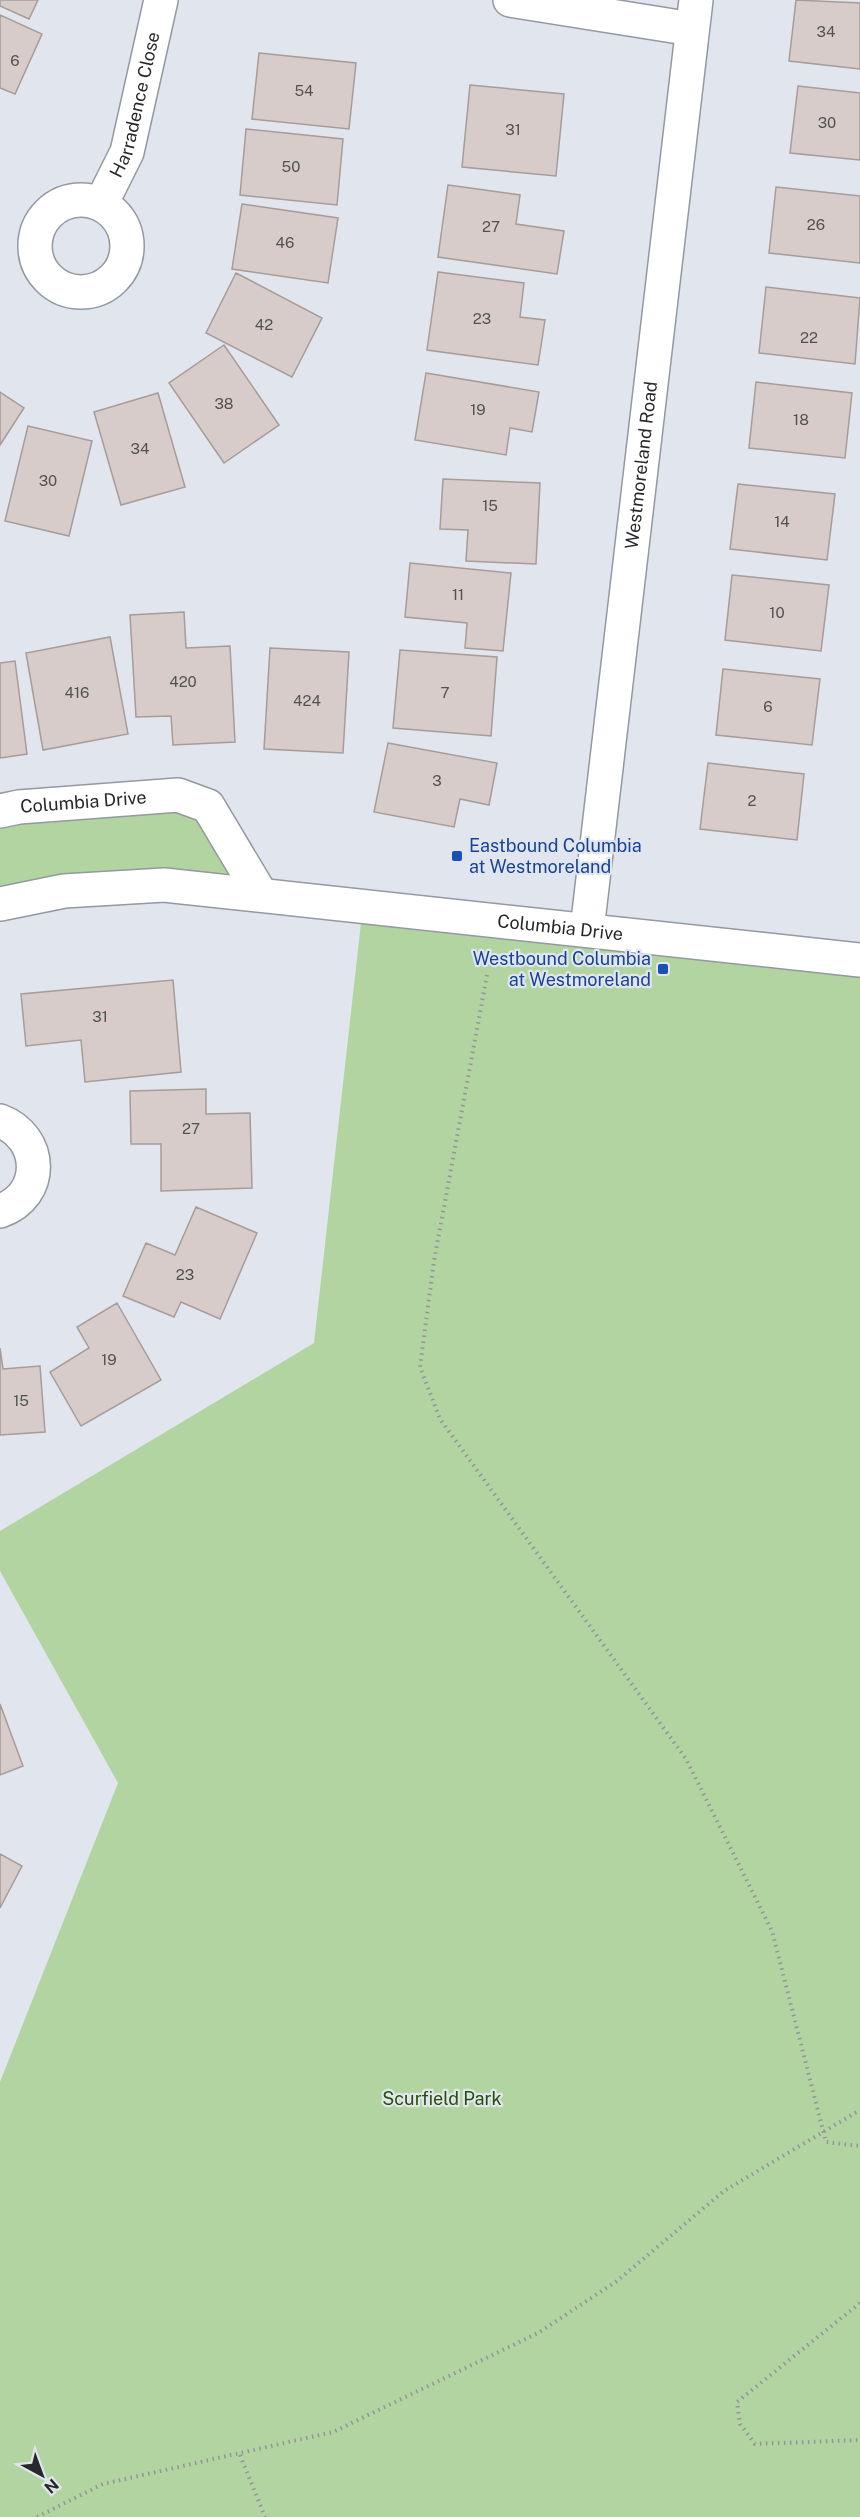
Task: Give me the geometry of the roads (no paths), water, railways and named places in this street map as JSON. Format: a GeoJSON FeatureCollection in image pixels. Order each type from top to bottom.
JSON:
{"type":"FeatureCollection","features":[{"type":"Feature","properties":{"kind":"street","name":"Harradence Close"},"geometry":{"type":"LineString","coordinates":[[101,204],[127,152],[161,0]]}},
{"type":"Feature","properties":{"kind":"street"},"geometry":{"type":"LineString","coordinates":[[510,0],[694,15]]}},
{"type":"Feature","properties":{"kind":"street","name":"Westmoreland Road"},"geometry":{"type":"LineString","coordinates":[[587,930],[694,15]]}},
{"type":"Feature","properties":{"kind":"street","name":"Columbia Drive"},"geometry":{"type":"LineString","coordinates":[[0,811],[19,807],[178,795],[208,806],[260,893]]}},
{"type":"Feature","properties":{"kind":"street","name":"Columbia Drive"},"geometry":{"type":"LineString","coordinates":[[0,904],[64,891],[164,885],[260,893],[860,960]]}},
{"type":"Feature","properties":{"kind":"street"},"geometry":{"type":"LineString","coordinates":[[0,1121],[16,1128],[27,1140],[33,1155],[35,1172],[23,1197],[0,1211]]}},
{"type":"Feature","properties":{"kind":"place","name":"Eastbound Columbia at Westmoreland"},"geometry":{"type":"Point","coordinates":[457,856]}},
{"type":"Feature","properties":{"kind":"place","name":"Westbound Columbia at Westmoreland"},"geometry":{"type":"Point","coordinates":[663,969]}},
{"type":"Feature","properties":{"kind":"park label","name":"Scurfield Park"},"geometry":{"type":"Point","coordinates":[442,2099]}}]}
